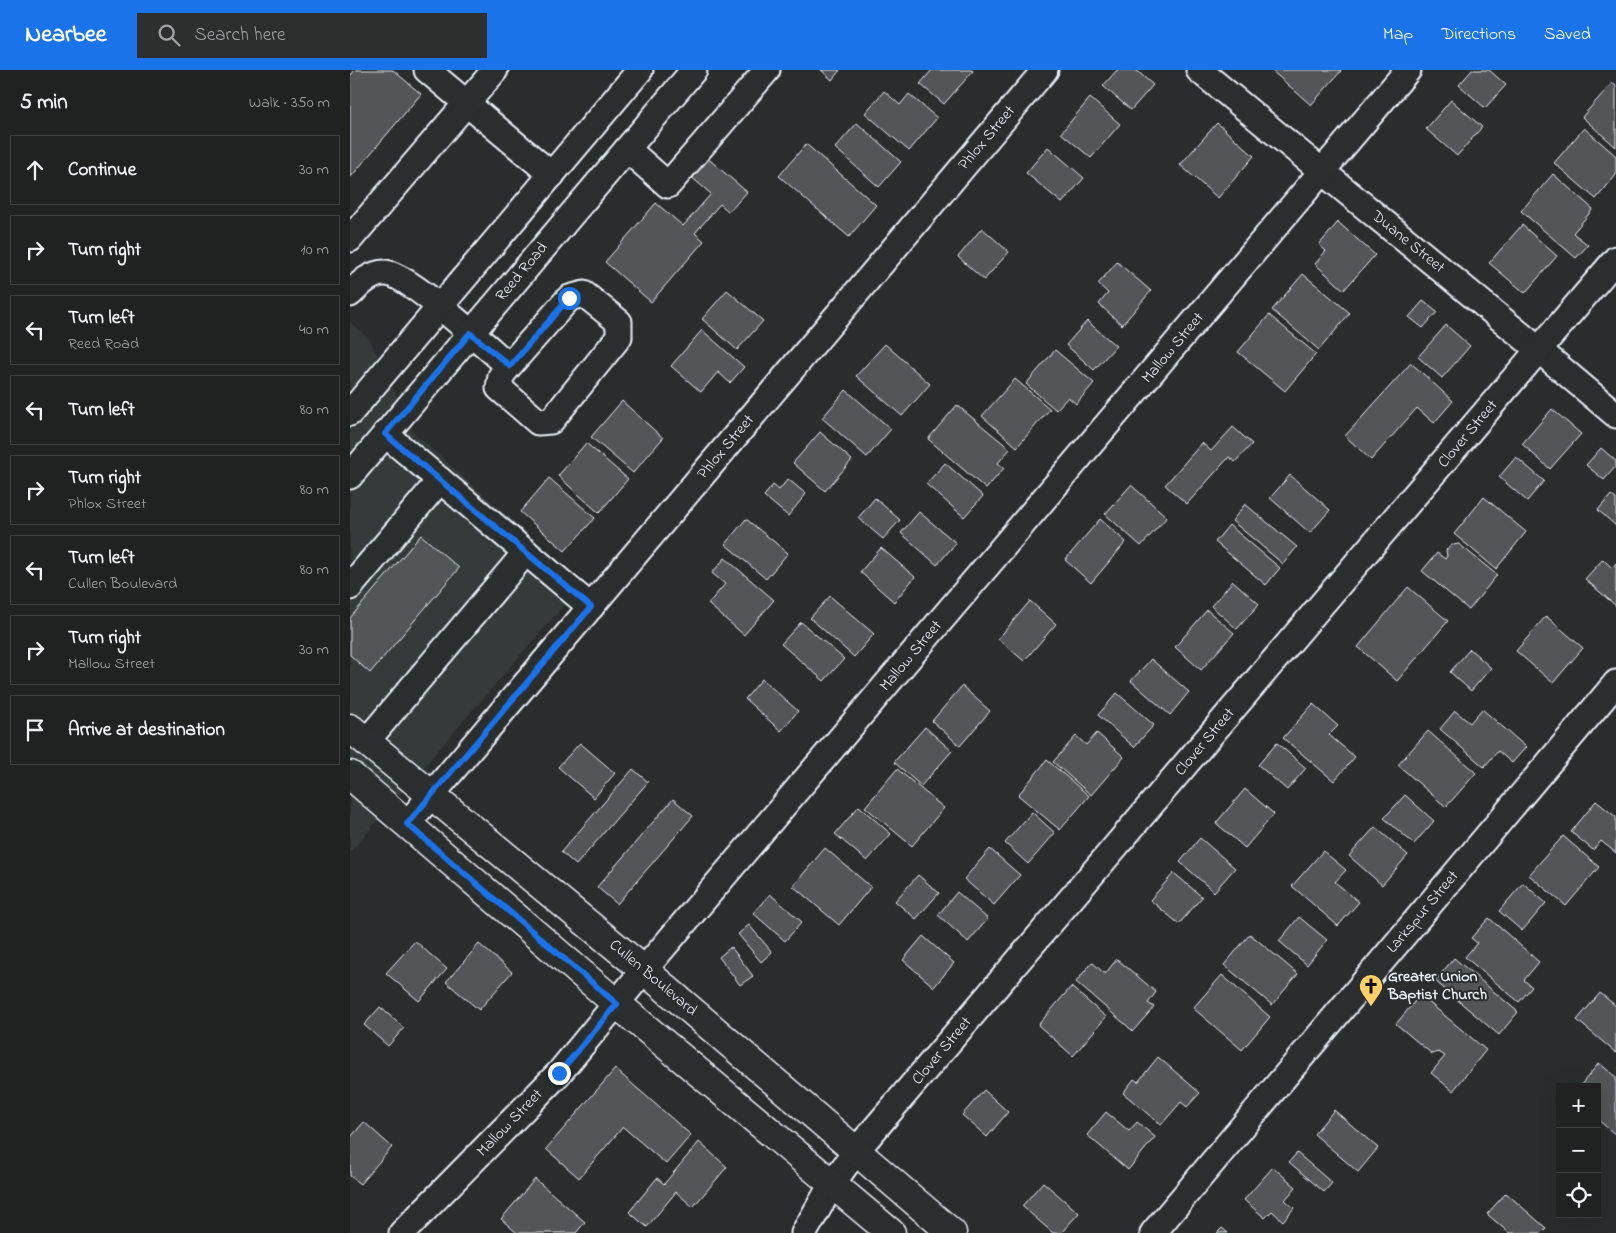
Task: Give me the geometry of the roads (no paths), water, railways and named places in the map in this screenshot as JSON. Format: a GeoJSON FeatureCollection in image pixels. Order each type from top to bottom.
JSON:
{"type":"FeatureCollection","features":[{"type":"Feature","properties":{"kind":"main road","name":"Cullen Boulevard"},"geometry":{"type":"LineString","coordinates":[[358,735],[644,970],[952,1233]]}},
{"type":"Feature","properties":{"kind":"main road"},"geometry":{"type":"LineString","coordinates":[[350,775],[617,1004],[891,1233]]}},
{"type":"Feature","properties":{"kind":"street"},"geometry":{"type":"LineString","coordinates":[[427,70],[552,175]]}},
{"type":"Feature","properties":{"kind":"street"},"geometry":{"type":"LineString","coordinates":[[350,240],[495,70]]}},
{"type":"Feature","properties":{"kind":"street"},"geometry":{"type":"LineString","coordinates":[[350,413],[640,70]]}},
{"type":"Feature","properties":{"kind":"street"},"geometry":{"type":"LineString","coordinates":[[627,149],[668,185],[767,70]]}},
{"type":"Feature","properties":{"kind":"street","name":"Phlox Street"},"geometry":{"type":"LineString","coordinates":[[407,824],[1044,70]]}},
{"type":"Feature","properties":{"kind":"street","name":"Duane Street"},"geometry":{"type":"LineString","coordinates":[[1200,70],[1539,350],[1616,416]]}},
{"type":"Feature","properties":{"kind":"street","name":"Mallow Street"},"geometry":{"type":"LineString","coordinates":[[402,1233],[559,1073],[644,970],[1408,70]]}},
{"type":"Feature","properties":{"kind":"street","name":"Reed Road"},"geometry":{"type":"LineString","coordinates":[[350,476],[627,149],[687,72]]}},
{"type":"Feature","properties":{"kind":"street","name":"Clover Street"},"geometry":{"type":"LineString","coordinates":[[804,1233],[832,1184],[856,1152],[1616,259]]}},
{"type":"Feature","properties":{"kind":"street"},"geometry":{"type":"LineString","coordinates":[[350,294],[361,283],[376,274],[386,273],[397,276],[440,307],[510,366]]}},
{"type":"Feature","properties":{"kind":"street"},"geometry":{"type":"LineString","coordinates":[[584,294],[619,322],[619,337],[551,421],[538,422],[499,388],[501,376],[510,366],[569,298],[584,294]]}},
{"type":"Feature","properties":{"kind":"street"},"geometry":{"type":"LineString","coordinates":[[385,434],[591,607]]}},
{"type":"Feature","properties":{"kind":"street"},"geometry":{"type":"LineString","coordinates":[[350,587],[440,480]]}},
{"type":"Feature","properties":{"kind":"street"},"geometry":{"type":"LineString","coordinates":[[358,735],[526,552]]}},
{"type":"Feature","properties":{"kind":"street","name":"Larkspur Street"},"geometry":{"type":"LineString","coordinates":[[1153,1233],[1616,683]]}},
{"type":"Feature","properties":{"kind":"place","name":"Greater Union Baptist Church"},"geometry":{"type":"Point","coordinates":[1371,1007]}}]}
